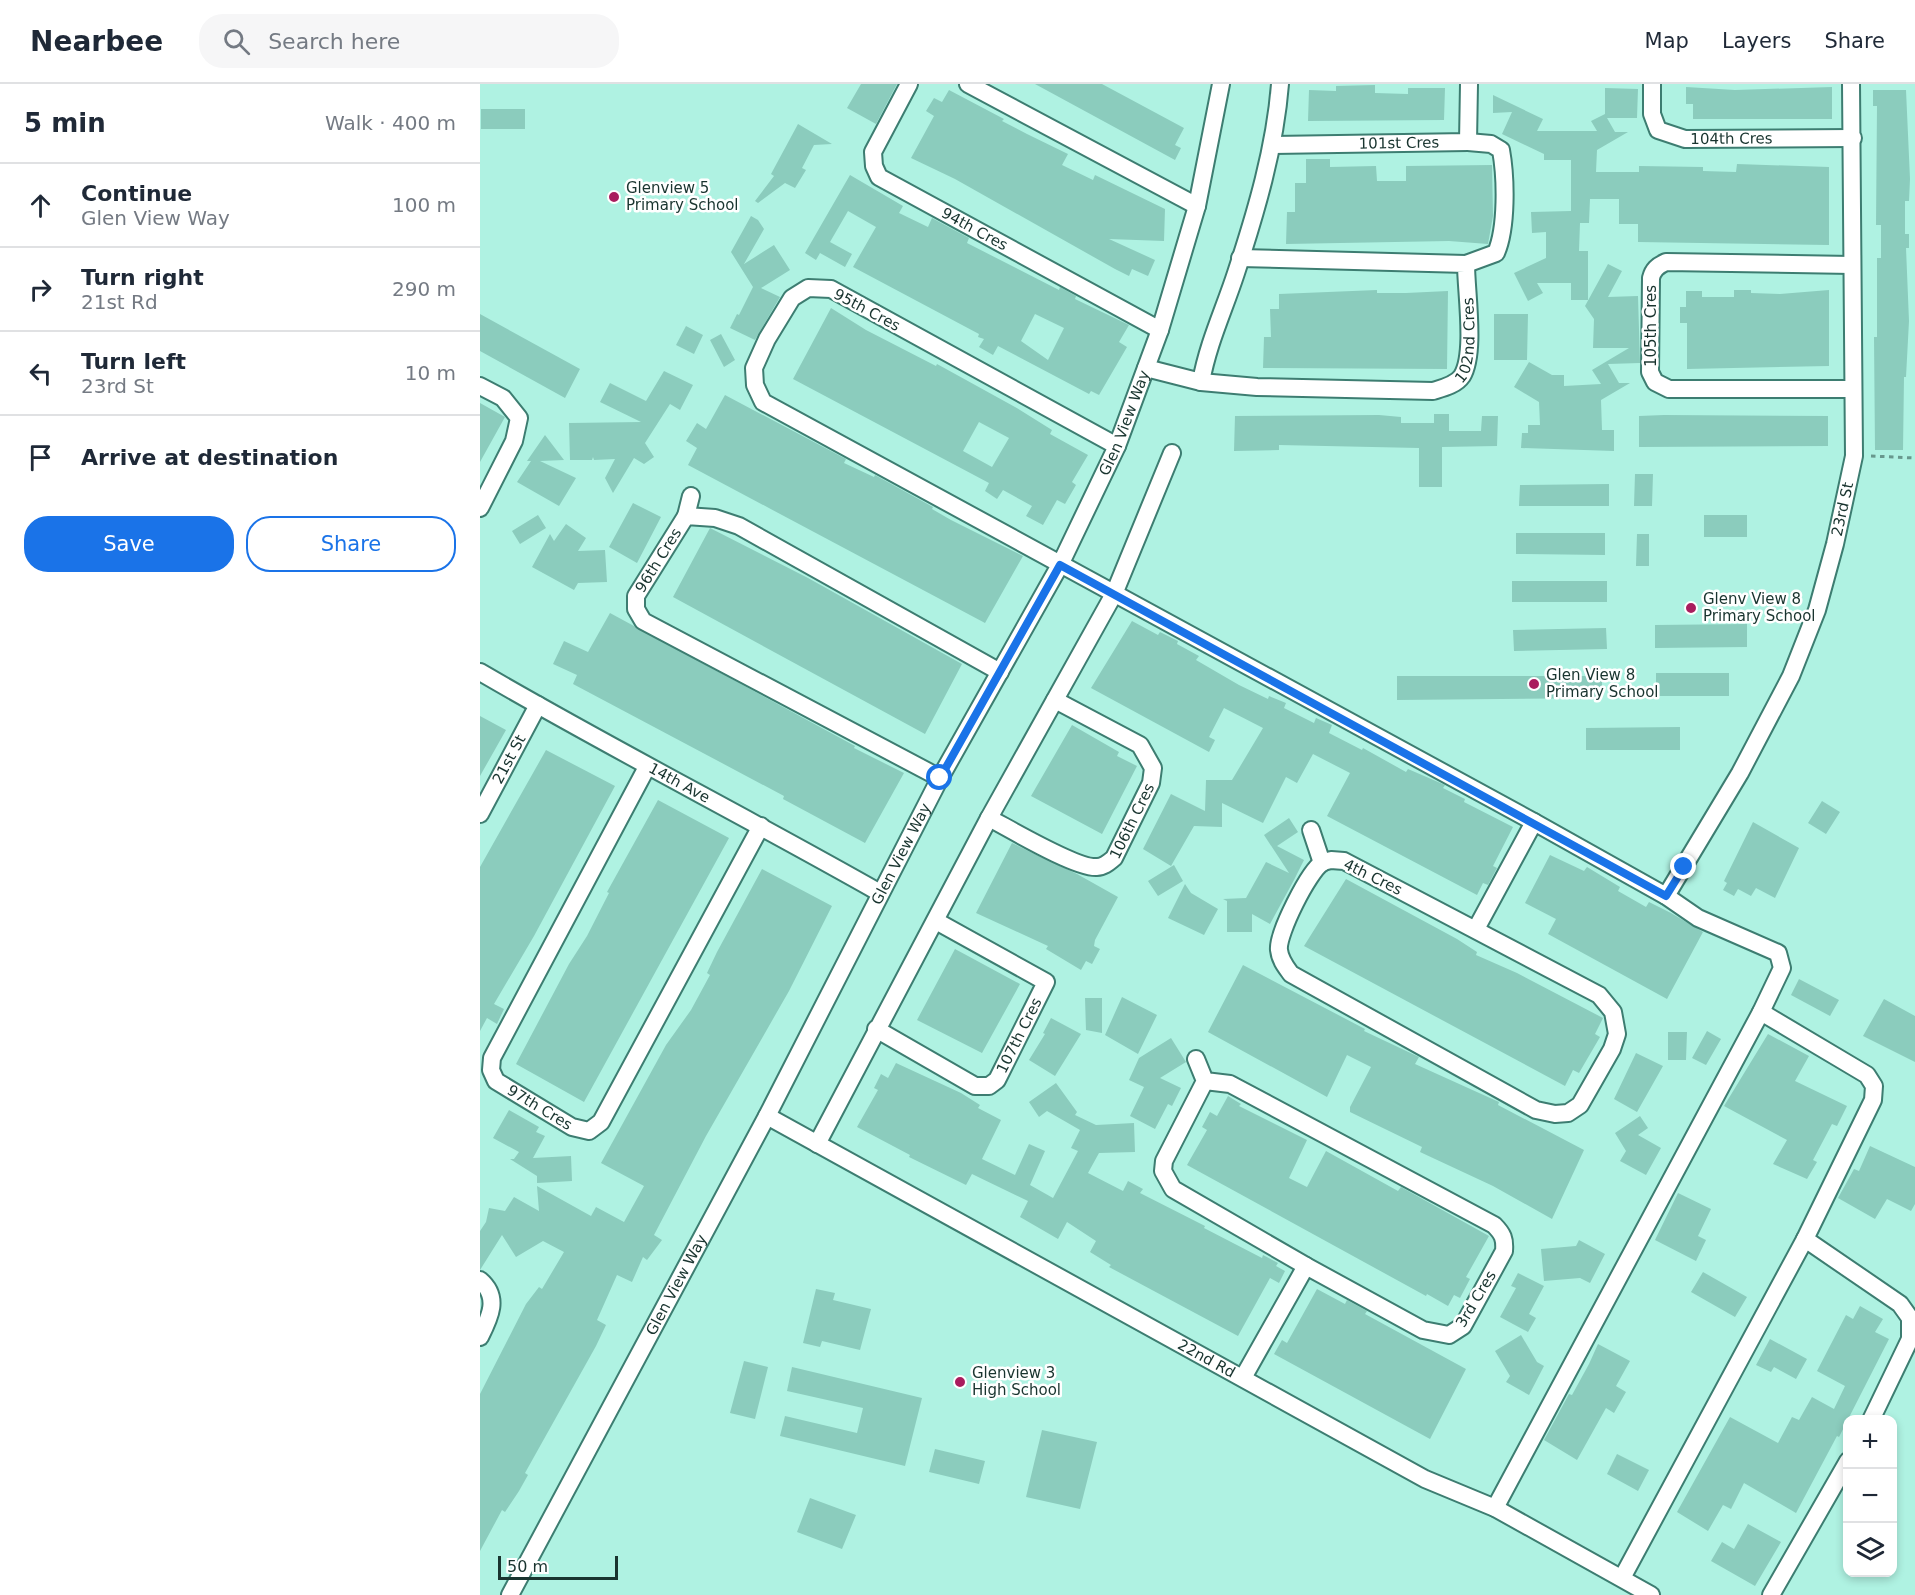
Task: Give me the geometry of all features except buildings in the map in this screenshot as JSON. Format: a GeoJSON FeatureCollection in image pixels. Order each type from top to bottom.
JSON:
{"type":"FeatureCollection","features":[{"type":"Feature","properties":{"kind":"street","name":"94th Cres"},"geometry":{"type":"LineString","coordinates":[[909,84],[873,152],[874,165],[879,177],[1160,330]]}},
{"type":"Feature","properties":{"kind":"street"},"geometry":{"type":"LineString","coordinates":[[968,84],[1197,206]]}},
{"type":"Feature","properties":{"kind":"street","name":"Glen View Way"},"geometry":{"type":"LineString","coordinates":[[510,1595],[767,1116],[940,778],[1060,565],[1117,446],[1160,330],[1197,206],[1221,84]]}},
{"type":"Feature","properties":{"kind":"street"},"geometry":{"type":"LineString","coordinates":[[1201,382],[1207,350],[1240,258],[1273,145],[1280,84]]}},
{"type":"Feature","properties":{"kind":"street"},"geometry":{"type":"LineString","coordinates":[[1468,142],[1470,84]]}},
{"type":"Feature","properties":{"kind":"street","name":"104th Cres"},"geometry":{"type":"LineString","coordinates":[[1652,84],[1652,114],[1658,130],[1671,136],[1685,139],[1853,138]]}},
{"type":"Feature","properties":{"kind":"street","name":"23rd St"},"geometry":{"type":"LineString","coordinates":[[1666,896],[1740,773],[1791,675],[1823,588],[1835,544],[1854,456],[1851,84]]}},
{"type":"Feature","properties":{"kind":"street","name":"101st Cres"},"geometry":{"type":"LineString","coordinates":[[1273,145],[1468,142],[1491,144],[1501,150],[1502,238],[1496,253],[1466,264]]}},
{"type":"Feature","properties":{"kind":"street"},"geometry":{"type":"LineString","coordinates":[[1240,258],[1466,264]]}},
{"type":"Feature","properties":{"kind":"street","name":"105th Cres"},"geometry":{"type":"LineString","coordinates":[[1852,265],[1666,262],[1660,265],[1653,271],[1651,279],[1650,372],[1655,382],[1669,389],[1853,389]]}},
{"type":"Feature","properties":{"kind":"street","name":"102nd Cres"},"geometry":{"type":"LineString","coordinates":[[1146,368],[1201,382],[1257,387],[1434,392],[1451,386],[1461,377],[1469,359],[1466,264]]}},
{"type":"Feature","properties":{"kind":"street","name":"95th Cres"},"geometry":{"type":"LineString","coordinates":[[1117,446],[831,289],[808,288],[792,298],[767,339],[754,368],[755,385],[763,402],[1534,822],[1666,896],[1698,918],[1778,953],[1782,968],[1761,1012]]}},
{"type":"Feature","properties":{"kind":"street"},"geometry":{"type":"LineString","coordinates":[[480,386],[503,398],[519,418],[514,441],[480,508]]}},
{"type":"Feature","properties":{"kind":"street"},"geometry":{"type":"LineString","coordinates":[[817,1144],[989,818],[1114,594],[1172,453]]}},
{"type":"Feature","properties":{"kind":"street"},"geometry":{"type":"LineString","coordinates":[[686,516],[691,496]]}},
{"type":"Feature","properties":{"kind":"street","name":"96th Cres"},"geometry":{"type":"LineString","coordinates":[[940,778],[643,621],[636,609],[636,597],[686,516],[715,518],[739,526],[1000,672]]}},
{"type":"Feature","properties":{"kind":"street","name":"14th Ave"},"geometry":{"type":"LineString","coordinates":[[480,672],[647,767],[761,826],[880,893]]}},
{"type":"Feature","properties":{"kind":"street","name":"106th Cres"},"geometry":{"type":"LineString","coordinates":[[989,818],[1079,864],[1096,868],[1114,858],[1151,783],[1153,768],[1140,745],[1055,700]]}},
{"type":"Feature","properties":{"kind":"street","name":"21st St"},"geometry":{"type":"LineString","coordinates":[[480,814],[538,705]]}},
{"type":"Feature","properties":{"kind":"street","name":"97th Cres"},"geometry":{"type":"LineString","coordinates":[[647,767],[492,1058],[491,1070],[496,1081],[572,1127],[589,1131],[601,1122],[761,826]]}},
{"type":"Feature","properties":{"kind":"street"},"geometry":{"type":"LineString","coordinates":[[1476,929],[1534,822]]}},
{"type":"Feature","properties":{"kind":"street"},"geometry":{"type":"LineString","coordinates":[[1311,830],[1322,863]]}},
{"type":"Feature","properties":{"kind":"street","name":"4th Cres"},"geometry":{"type":"LineString","coordinates":[[1344,861],[1599,994],[1613,1012],[1617,1034],[1612,1049],[1580,1105],[1568,1113],[1555,1114],[1536,1110],[1291,974],[1282,961],[1278,949],[1280,934],[1310,877],[1322,863],[1344,861]]}},
{"type":"Feature","properties":{"kind":"street","name":"107th Cres"},"geometry":{"type":"LineString","coordinates":[[876,1029],[975,1086],[989,1086],[997,1080],[1046,982],[936,921]]}},
{"type":"Feature","properties":{"kind":"street"},"geometry":{"type":"LineString","coordinates":[[1495,1508],[1761,1012],[1867,1076],[1874,1086],[1873,1100],[1806,1239],[1622,1578]]}},
{"type":"Feature","properties":{"kind":"street"},"geometry":{"type":"LineString","coordinates":[[1196,1059],[1205,1081]]}},
{"type":"Feature","properties":{"kind":"street","name":"3rd Cres"},"geometry":{"type":"LineString","coordinates":[[1205,1081],[1230,1084],[1494,1225],[1505,1240],[1504,1251],[1463,1326],[1449,1335],[1423,1330],[1173,1189],[1162,1171],[1164,1161],[1205,1081]]}},
{"type":"Feature","properties":{"kind":"street","name":"22nd Rd"},"geometry":{"type":"LineString","coordinates":[[767,1116],[1244,1376],[1425,1479],[1495,1508],[1651,1595]]}},
{"type":"Feature","properties":{"kind":"street"},"geometry":{"type":"LineString","coordinates":[[1806,1239],[1900,1304],[1910,1318],[1910,1339],[1873,1415]]}},
{"type":"Feature","properties":{"kind":"street"},"geometry":{"type":"LineString","coordinates":[[1244,1376],[1306,1266]]}},
{"type":"Feature","properties":{"kind":"street"},"geometry":{"type":"LineString","coordinates":[[480,1280],[487,1286],[493,1305],[480,1337]]}},
{"type":"Feature","properties":{"kind":"street"},"geometry":{"type":"LineString","coordinates":[[1771,1595],[1843,1469]]}},
{"type":"Feature","properties":{"kind":"path"},"geometry":{"type":"LineString","coordinates":[[1854,456],[1915,458]]}},
{"type":"Feature","properties":{"kind":"place","name":"Glenview 5 Primary School"},"geometry":{"type":"Point","coordinates":[614,197]}},
{"type":"Feature","properties":{"kind":"place","name":"Glenv View 8 Primary School"},"geometry":{"type":"Point","coordinates":[1691,608]}},
{"type":"Feature","properties":{"kind":"place","name":"Glen View 8 Primary School"},"geometry":{"type":"Point","coordinates":[1534,684]}},
{"type":"Feature","properties":{"kind":"place","name":"Glenview 3 High School"},"geometry":{"type":"Point","coordinates":[960,1382]}},
{"type":"Feature","properties":{"kind":"route"},"geometry":{"type":"LineString","coordinates":[[940,778],[1060,565],[1666,896],[1684,867]]}}]}
